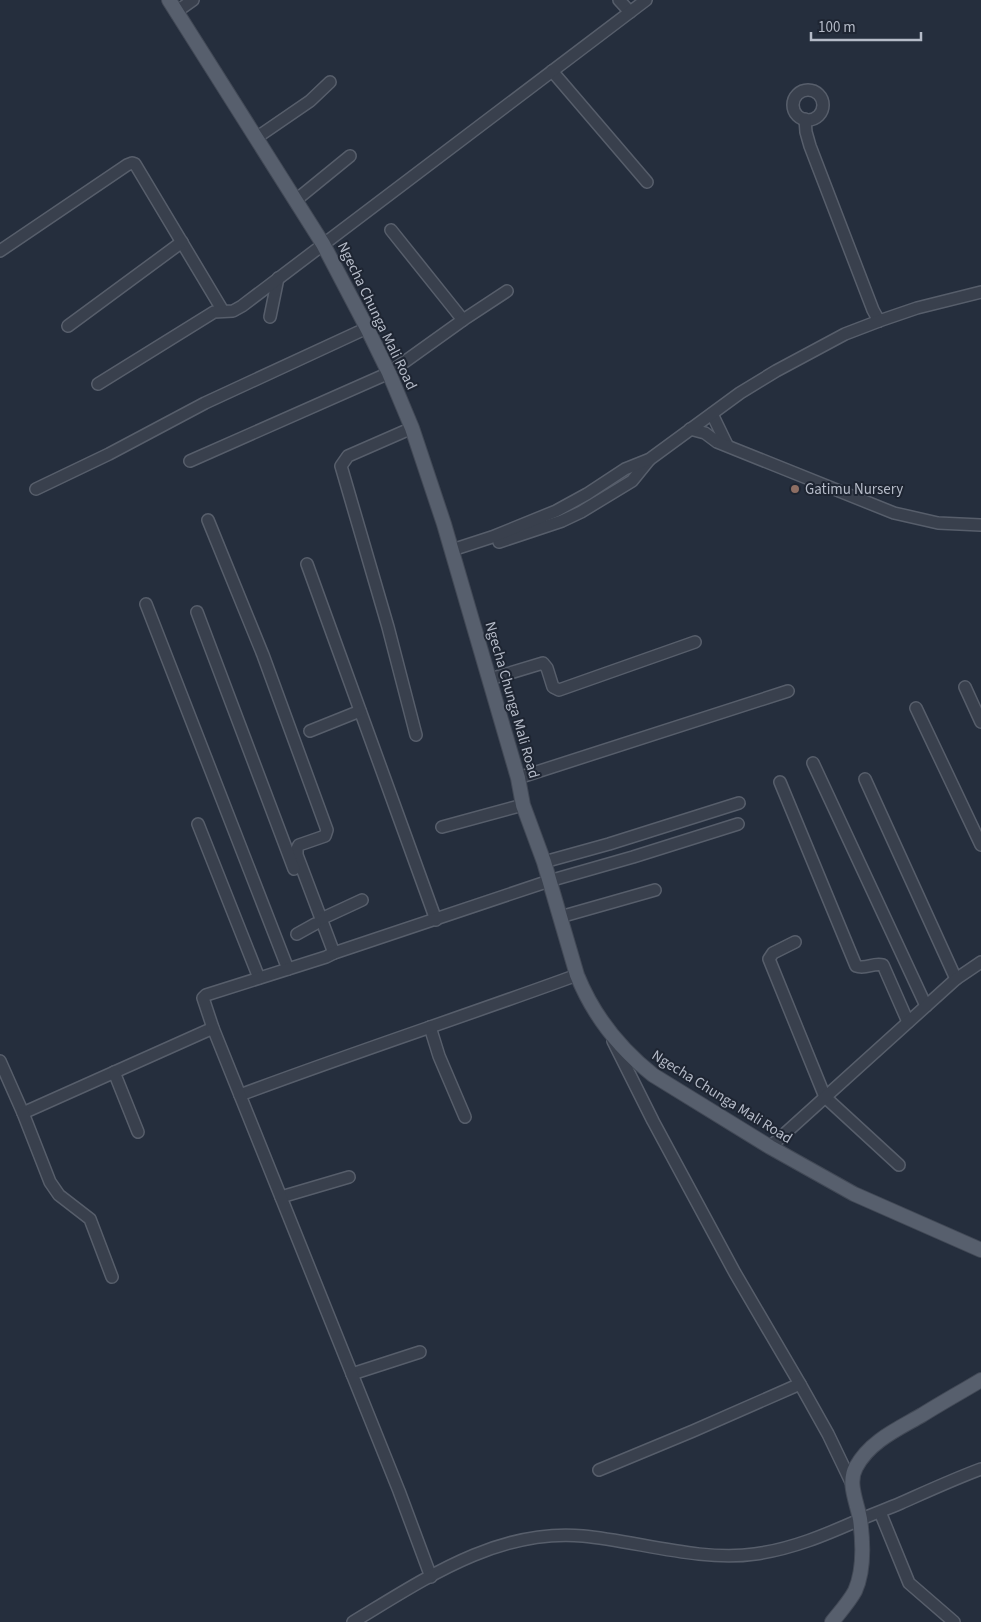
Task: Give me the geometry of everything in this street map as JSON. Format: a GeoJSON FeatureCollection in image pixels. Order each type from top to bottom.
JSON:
{"type":"FeatureCollection","features":[{"type":"Feature","properties":{"kind":"main road","name":"Ngecha Chunga Mali Road"},"geometry":{"type":"LineString","coordinates":[[168,0],[323,244],[367,328],[412,428],[453,554],[518,778],[523,805],[544,862],[576,975],[598,1017],[610,1034],[637,1063],[653,1075],[770,1147],[854,1194],[981,1250]]}},
{"type":"Feature","properties":{"kind":"main road"},"geometry":{"type":"LineString","coordinates":[[832,1622],[849,1601],[859,1579],[861,1554],[860,1520],[852,1484],[855,1468],[864,1455],[878,1441],[981,1380]]}},
{"type":"Feature","properties":{"kind":"street"},"geometry":{"type":"LineString","coordinates":[[176,12],[194,0]]}},
{"type":"Feature","properties":{"kind":"street"},"geometry":{"type":"LineString","coordinates":[[619,0],[630,12]]}},
{"type":"Feature","properties":{"kind":"street"},"geometry":{"type":"LineString","coordinates":[[98,384],[214,312],[237,309],[646,0]]}},
{"type":"Feature","properties":{"kind":"street"},"geometry":{"type":"LineString","coordinates":[[552,71],[647,182]]}},
{"type":"Feature","properties":{"kind":"street"},"geometry":{"type":"LineString","coordinates":[[256,138],[310,101],[330,82]]}},
{"type":"Feature","properties":{"kind":"street"},"geometry":{"type":"LineString","coordinates":[[806,119],[806,132],[810,146],[873,310],[879,320]]}},
{"type":"Feature","properties":{"kind":"street"},"geometry":{"type":"LineString","coordinates":[[296,200],[350,156]]}},
{"type":"Feature","properties":{"kind":"street"},"geometry":{"type":"LineString","coordinates":[[0,251],[132,163],[223,311]]}},
{"type":"Feature","properties":{"kind":"street"},"geometry":{"type":"LineString","coordinates":[[391,230],[463,320]]}},
{"type":"Feature","properties":{"kind":"street"},"geometry":{"type":"LineString","coordinates":[[68,326],[182,242]]}},
{"type":"Feature","properties":{"kind":"street"},"geometry":{"type":"LineString","coordinates":[[270,317],[278,278]]}},
{"type":"Feature","properties":{"kind":"street"},"geometry":{"type":"LineString","coordinates":[[190,461],[389,374],[463,320],[507,291]]}},
{"type":"Feature","properties":{"kind":"street"},"geometry":{"type":"LineString","coordinates":[[453,554],[562,521],[581,512],[632,481],[650,459],[740,393],[784,366],[845,334],[879,320],[981,292]]}},
{"type":"Feature","properties":{"kind":"street"},"geometry":{"type":"LineString","coordinates":[[36,489],[109,454],[205,403],[367,328]]}},
{"type":"Feature","properties":{"kind":"street"},"geometry":{"type":"LineString","coordinates":[[712,414],[727,445]]}},
{"type":"Feature","properties":{"kind":"street"},"geometry":{"type":"LineString","coordinates":[[412,428],[348,456],[341,466],[388,626],[416,735]]}},
{"type":"Feature","properties":{"kind":"street"},"geometry":{"type":"LineString","coordinates":[[690,429],[705,433],[717,442],[894,513],[938,523],[981,525]]}},
{"type":"Feature","properties":{"kind":"street"},"geometry":{"type":"LineString","coordinates":[[208,520],[263,655],[327,830],[325,836],[299,845],[297,849],[299,863],[318,922]]}},
{"type":"Feature","properties":{"kind":"street"},"geometry":{"type":"LineString","coordinates":[[307,564],[436,920]]}},
{"type":"Feature","properties":{"kind":"street"},"geometry":{"type":"LineString","coordinates":[[146,604],[288,969]]}},
{"type":"Feature","properties":{"kind":"street"},"geometry":{"type":"LineString","coordinates":[[197,612],[331,955]]}},
{"type":"Feature","properties":{"kind":"street"},"geometry":{"type":"LineString","coordinates":[[490,679],[543,663],[547,668],[553,687],[559,690],[695,642]]}},
{"type":"Feature","properties":{"kind":"street"},"geometry":{"type":"LineString","coordinates":[[965,687],[981,722]]}},
{"type":"Feature","properties":{"kind":"street"},"geometry":{"type":"LineString","coordinates":[[518,778],[788,691]]}},
{"type":"Feature","properties":{"kind":"street"},"geometry":{"type":"LineString","coordinates":[[916,708],[981,845]]}},
{"type":"Feature","properties":{"kind":"street"},"geometry":{"type":"LineString","coordinates":[[310,731],[360,711]]}},
{"type":"Feature","properties":{"kind":"street"},"geometry":{"type":"LineString","coordinates":[[813,763],[926,1006]]}},
{"type":"Feature","properties":{"kind":"street"},"geometry":{"type":"LineString","coordinates":[[865,779],[956,979]]}},
{"type":"Feature","properties":{"kind":"street"},"geometry":{"type":"LineString","coordinates":[[780,782],[856,966],[863,967],[876,963],[883,965],[908,1022]]}},
{"type":"Feature","properties":{"kind":"street"},"geometry":{"type":"LineString","coordinates":[[544,862],[609,844],[739,803]]}},
{"type":"Feature","properties":{"kind":"street"},"geometry":{"type":"LineString","coordinates":[[442,827],[523,805]]}},
{"type":"Feature","properties":{"kind":"street"},"geometry":{"type":"LineString","coordinates":[[198,824],[259,978]]}},
{"type":"Feature","properties":{"kind":"street"},"geometry":{"type":"LineString","coordinates":[[431,1576],[399,1491],[202,1000],[204,996],[549,881],[738,824]]}},
{"type":"Feature","properties":{"kind":"street"},"geometry":{"type":"LineString","coordinates":[[560,917],[655,890]]}},
{"type":"Feature","properties":{"kind":"street"},"geometry":{"type":"LineString","coordinates":[[297,934],[362,900]]}},
{"type":"Feature","properties":{"kind":"street"},"geometry":{"type":"LineString","coordinates":[[794,942],[774,952],[769,959],[825,1097],[899,1165]]}},
{"type":"Feature","properties":{"kind":"street"},"geometry":{"type":"LineString","coordinates":[[770,1147],[956,979],[981,962]]}},
{"type":"Feature","properties":{"kind":"street"},"geometry":{"type":"LineString","coordinates":[[240,1095],[353,1053],[576,975]]}},
{"type":"Feature","properties":{"kind":"street"},"geometry":{"type":"LineString","coordinates":[[430,1027],[439,1056],[465,1117]]}},
{"type":"Feature","properties":{"kind":"street"},"geometry":{"type":"LineString","coordinates":[[23,1113],[213,1028]]}},
{"type":"Feature","properties":{"kind":"street"},"geometry":{"type":"LineString","coordinates":[[610,1034],[653,1121],[735,1273],[828,1434],[852,1484]]}},
{"type":"Feature","properties":{"kind":"street"},"geometry":{"type":"LineString","coordinates":[[0,1061],[50,1182],[59,1195],[90,1219],[112,1277]]}},
{"type":"Feature","properties":{"kind":"street"},"geometry":{"type":"LineString","coordinates":[[114,1072],[138,1132]]}},
{"type":"Feature","properties":{"kind":"street"},"geometry":{"type":"LineString","coordinates":[[282,1197],[349,1177]]}},
{"type":"Feature","properties":{"kind":"street"},"geometry":{"type":"LineString","coordinates":[[352,1374],[420,1352]]}},
{"type":"Feature","properties":{"kind":"street"},"geometry":{"type":"LineString","coordinates":[[599,1470],[800,1384]]}},
{"type":"Feature","properties":{"kind":"street"},"geometry":{"type":"LineString","coordinates":[[354,1622],[431,1576],[466,1558],[537,1537],[583,1536],[720,1555],[754,1554],[790,1547],[833,1532],[981,1468]]}},
{"type":"Feature","properties":{"kind":"street"},"geometry":{"type":"LineString","coordinates":[[880,1512],[909,1583],[954,1622]]}},
{"type":"Feature","properties":{"kind":"place","name":"Gatimu Nursery"},"geometry":{"type":"Point","coordinates":[795,489]}}]}
